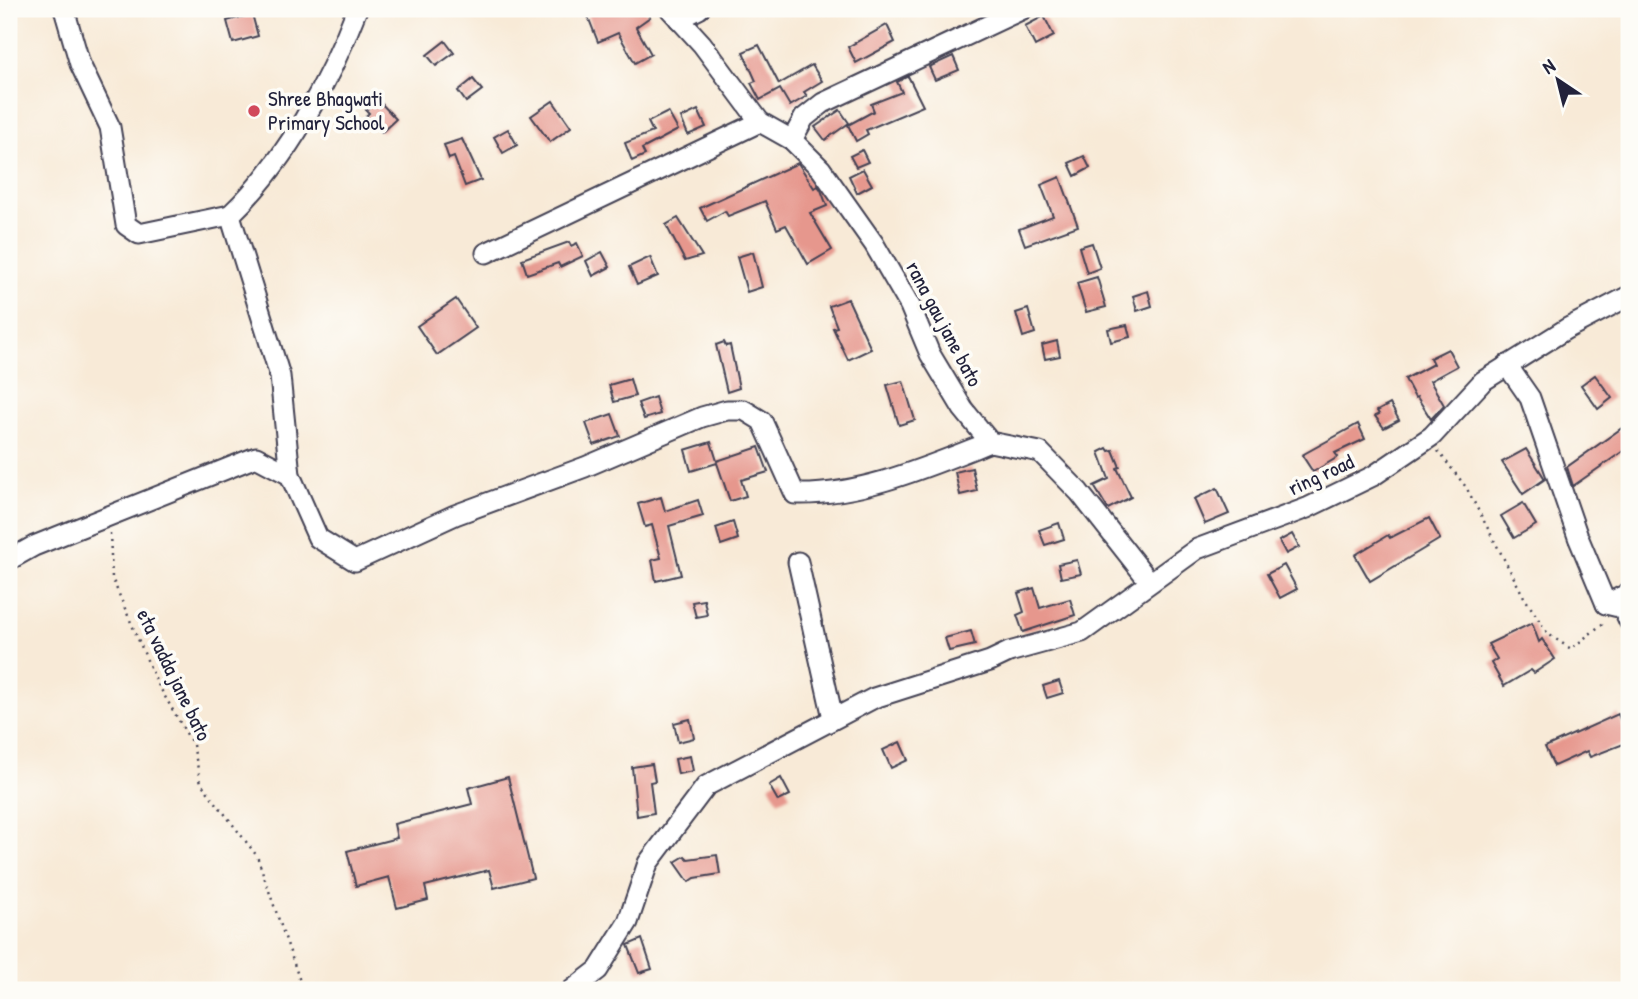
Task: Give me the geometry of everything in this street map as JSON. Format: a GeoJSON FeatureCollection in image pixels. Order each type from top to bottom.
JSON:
{"type":"FeatureCollection","features":[{"type":"Feature","properties":{"kind":"street"},"geometry":{"type":"LineString","coordinates":[[64,9],[80,64],[110,127],[126,225],[139,234],[230,215],[259,186],[342,48],[357,9]]}},
{"type":"Feature","properties":{"kind":"street"},"geometry":{"type":"LineString","coordinates":[[486,253],[760,122],[675,14],[699,9]]}},
{"type":"Feature","properties":{"kind":"street"},"geometry":{"type":"LineString","coordinates":[[792,139],[804,118],[823,103],[1023,9]]}},
{"type":"Feature","properties":{"kind":"street","name":"rana gau jane bato"},"geometry":{"type":"LineString","coordinates":[[760,122],[792,139],[821,169],[910,306],[930,354],[963,408],[990,442]]}},
{"type":"Feature","properties":{"kind":"street"},"geometry":{"type":"LineString","coordinates":[[230,215],[280,376],[290,475],[318,538],[355,561],[455,515],[727,410],[744,410],[762,421],[795,494],[826,495],[931,465],[990,442],[1040,452],[1079,492],[1149,581]]}},
{"type":"Feature","properties":{"kind":"street","name":"ring road"},"geometry":{"type":"LineString","coordinates":[[572,990],[598,970],[628,922],[649,863],[706,786],[874,698],[990,661],[1009,652],[1082,632],[1149,581],[1197,550],[1307,508],[1373,476],[1432,436],[1483,381],[1566,329],[1629,296]]}},
{"type":"Feature","properties":{"kind":"street"},"geometry":{"type":"LineString","coordinates":[[1507,365],[1530,398],[1578,537],[1622,606]]}},
{"type":"Feature","properties":{"kind":"street"},"geometry":{"type":"LineString","coordinates":[[9,560],[109,516],[256,457],[290,475]]}},
{"type":"Feature","properties":{"kind":"street"},"geometry":{"type":"LineString","coordinates":[[798,562],[833,718]]}},
{"type":"Feature","properties":{"kind":"path"},"geometry":{"type":"LineString","coordinates":[[1432,436],[1432,443],[1466,486],[1524,597],[1548,634],[1571,649],[1622,606]]}},
{"type":"Feature","properties":{"kind":"path","name":"eta vadda jane bato"},"geometry":{"type":"LineString","coordinates":[[109,516],[112,578],[156,681],[192,745],[201,783],[257,856],[303,990]]}},
{"type":"Feature","properties":{"kind":"building"},"geometry":{"type":"Polygon","coordinates":[[[585,9],[644,9],[650,17],[636,27],[651,54],[635,63],[618,33],[598,42],[585,9]]]}},
{"type":"Feature","properties":{"kind":"building"},"geometry":{"type":"Polygon","coordinates":[[[252,14],[258,36],[233,43],[227,21],[252,14]]]}},
{"type":"Feature","properties":{"kind":"building"},"geometry":{"type":"Polygon","coordinates":[[[1044,16],[1054,36],[1035,46],[1025,26],[1044,16]]]}},
{"type":"Feature","properties":{"kind":"building"},"geometry":{"type":"Polygon","coordinates":[[[887,25],[895,42],[856,63],[848,47],[887,25]]]}},
{"type":"Feature","properties":{"kind":"building"},"geometry":{"type":"Polygon","coordinates":[[[445,41],[454,53],[436,66],[427,55],[445,41]]]}},
{"type":"Feature","properties":{"kind":"building"},"geometry":{"type":"Polygon","coordinates":[[[759,45],[779,84],[812,65],[822,81],[804,92],[807,96],[790,106],[780,89],[760,100],[751,83],[756,81],[743,52],[759,45]]]}},
{"type":"Feature","properties":{"kind":"building"},"geometry":{"type":"Polygon","coordinates":[[[953,56],[959,70],[935,80],[929,67],[953,56]]]}},
{"type":"Feature","properties":{"kind":"building"},"geometry":{"type":"Polygon","coordinates":[[[908,76],[923,106],[866,130],[868,134],[856,141],[848,125],[874,111],[871,104],[902,92],[897,82],[908,76]]]}},
{"type":"Feature","properties":{"kind":"building"},"geometry":{"type":"Polygon","coordinates":[[[473,79],[482,90],[466,102],[458,91],[473,79]]]}},
{"type":"Feature","properties":{"kind":"building"},"geometry":{"type":"Polygon","coordinates":[[[377,99],[396,119],[382,132],[366,116],[369,113],[366,110],[377,99]]]}},
{"type":"Feature","properties":{"kind":"building"},"geometry":{"type":"Polygon","coordinates":[[[553,101],[571,127],[550,142],[531,116],[553,101]]]}},
{"type":"Feature","properties":{"kind":"building"},"geometry":{"type":"Polygon","coordinates":[[[698,110],[706,127],[688,135],[681,118],[698,110]]]}},
{"type":"Feature","properties":{"kind":"building"},"geometry":{"type":"Polygon","coordinates":[[[840,110],[849,123],[825,140],[815,127],[840,110]]]}},
{"type":"Feature","properties":{"kind":"building"},"geometry":{"type":"Polygon","coordinates":[[[668,112],[678,130],[642,149],[645,155],[632,161],[625,143],[653,132],[648,122],[668,112]]]}},
{"type":"Feature","properties":{"kind":"building"},"geometry":{"type":"Polygon","coordinates":[[[508,129],[517,145],[503,153],[494,137],[508,129]]]}},
{"type":"Feature","properties":{"kind":"building"},"geometry":{"type":"Polygon","coordinates":[[[462,139],[481,180],[465,186],[454,157],[449,159],[444,145],[462,139]]]}},
{"type":"Feature","properties":{"kind":"building"},"geometry":{"type":"Polygon","coordinates":[[[862,150],[868,162],[856,167],[850,156],[862,150]]]}},
{"type":"Feature","properties":{"kind":"building"},"geometry":{"type":"Polygon","coordinates":[[[1084,156],[1090,168],[1075,176],[1069,163],[1084,156]]]}},
{"type":"Feature","properties":{"kind":"building"},"geometry":{"type":"Polygon","coordinates":[[[798,163],[814,188],[818,186],[821,190],[827,206],[810,213],[832,250],[808,264],[786,225],[777,229],[765,201],[728,216],[725,211],[707,221],[700,208],[798,163]]]}},
{"type":"Feature","properties":{"kind":"building"},"geometry":{"type":"Polygon","coordinates":[[[863,169],[872,185],[857,193],[849,176],[863,169]]]}},
{"type":"Feature","properties":{"kind":"building"},"geometry":{"type":"Polygon","coordinates":[[[1060,177],[1078,226],[1025,245],[1019,229],[1053,216],[1041,185],[1060,177]]]}},
{"type":"Feature","properties":{"kind":"building"},"geometry":{"type":"Polygon","coordinates":[[[678,218],[702,256],[685,261],[666,225],[678,218]]]}},
{"type":"Feature","properties":{"kind":"building"},"geometry":{"type":"Polygon","coordinates":[[[569,242],[571,246],[577,243],[583,256],[560,267],[558,263],[527,274],[522,259],[569,242]]]}},
{"type":"Feature","properties":{"kind":"building"},"geometry":{"type":"Polygon","coordinates":[[[1092,243],[1100,268],[1087,273],[1079,247],[1092,243]]]}},
{"type":"Feature","properties":{"kind":"building"},"geometry":{"type":"Polygon","coordinates":[[[602,252],[610,267],[593,276],[586,261],[602,252]]]}},
{"type":"Feature","properties":{"kind":"building"},"geometry":{"type":"Polygon","coordinates":[[[753,252],[762,287],[747,292],[737,257],[753,252]]]}},
{"type":"Feature","properties":{"kind":"building"},"geometry":{"type":"Polygon","coordinates":[[[650,257],[658,276],[637,285],[629,267],[650,257]]]}},
{"type":"Feature","properties":{"kind":"building"},"geometry":{"type":"Polygon","coordinates":[[[1097,277],[1106,307],[1086,312],[1077,283],[1097,277]]]}},
{"type":"Feature","properties":{"kind":"building"},"geometry":{"type":"Polygon","coordinates":[[[1148,291],[1152,306],[1137,311],[1133,296],[1148,291]]]}},
{"type":"Feature","properties":{"kind":"building"},"geometry":{"type":"Polygon","coordinates":[[[456,299],[476,328],[437,355],[417,326],[456,299]]]}},
{"type":"Feature","properties":{"kind":"building"},"geometry":{"type":"Polygon","coordinates":[[[848,299],[871,349],[848,360],[833,328],[837,327],[829,306],[848,299]]]}},
{"type":"Feature","properties":{"kind":"building"},"geometry":{"type":"Polygon","coordinates":[[[1028,309],[1035,333],[1023,337],[1016,313],[1028,309]]]}},
{"type":"Feature","properties":{"kind":"building"},"geometry":{"type":"Polygon","coordinates":[[[1127,325],[1130,337],[1111,342],[1108,329],[1127,325]]]}},
{"type":"Feature","properties":{"kind":"building"},"geometry":{"type":"Polygon","coordinates":[[[1057,341],[1060,356],[1045,359],[1042,345],[1057,341]]]}},
{"type":"Feature","properties":{"kind":"building"},"geometry":{"type":"Polygon","coordinates":[[[724,342],[726,346],[730,345],[739,388],[727,392],[716,345],[724,342]]]}},
{"type":"Feature","properties":{"kind":"building"},"geometry":{"type":"Polygon","coordinates":[[[1448,349],[1457,366],[1430,381],[1444,405],[1431,419],[1405,379],[1433,364],[1430,358],[1448,349]]]}},
{"type":"Feature","properties":{"kind":"building"},"geometry":{"type":"Polygon","coordinates":[[[1595,375],[1612,398],[1598,409],[1581,385],[1595,375]]]}},
{"type":"Feature","properties":{"kind":"building"},"geometry":{"type":"Polygon","coordinates":[[[630,379],[635,396],[614,402],[609,385],[630,379]]]}},
{"type":"Feature","properties":{"kind":"building"},"geometry":{"type":"Polygon","coordinates":[[[903,381],[915,420],[899,425],[887,385],[903,381]]]}},
{"type":"Feature","properties":{"kind":"building"},"geometry":{"type":"Polygon","coordinates":[[[655,397],[660,414],[644,419],[638,403],[655,397]]]}},
{"type":"Feature","properties":{"kind":"building"},"geometry":{"type":"Polygon","coordinates":[[[1390,404],[1399,420],[1384,428],[1375,416],[1379,414],[1377,411],[1390,404]]]}},
{"type":"Feature","properties":{"kind":"building"},"geometry":{"type":"Polygon","coordinates":[[[612,414],[620,436],[594,445],[586,423],[612,414]]]}},
{"type":"Feature","properties":{"kind":"building"},"geometry":{"type":"Polygon","coordinates":[[[1629,423],[1629,447],[1573,486],[1567,467],[1629,423]]]}},
{"type":"Feature","properties":{"kind":"building"},"geometry":{"type":"Polygon","coordinates":[[[1358,424],[1365,439],[1335,453],[1338,457],[1313,472],[1302,455],[1358,424]]]}},
{"type":"Feature","properties":{"kind":"building"},"geometry":{"type":"Polygon","coordinates":[[[711,442],[717,461],[759,447],[768,472],[741,480],[746,496],[730,501],[717,463],[691,471],[685,450],[711,442]]]}},
{"type":"Feature","properties":{"kind":"building"},"geometry":{"type":"Polygon","coordinates":[[[1107,448],[1109,451],[1113,450],[1120,467],[1117,468],[1131,497],[1108,509],[1094,486],[1109,479],[1099,452],[1107,448]]]}},
{"type":"Feature","properties":{"kind":"building"},"geometry":{"type":"Polygon","coordinates":[[[1526,449],[1545,479],[1523,494],[1502,462],[1526,449]]]}},
{"type":"Feature","properties":{"kind":"building"},"geometry":{"type":"Polygon","coordinates":[[[972,468],[977,491],[960,495],[955,472],[972,468]]]}},
{"type":"Feature","properties":{"kind":"building"},"geometry":{"type":"Polygon","coordinates":[[[1217,488],[1229,514],[1205,524],[1194,499],[1217,488]]]}},
{"type":"Feature","properties":{"kind":"building"},"geometry":{"type":"Polygon","coordinates":[[[661,497],[665,511],[698,500],[703,516],[669,526],[681,575],[656,581],[652,560],[661,558],[652,525],[645,527],[638,504],[661,497]]]}},
{"type":"Feature","properties":{"kind":"building"},"geometry":{"type":"Polygon","coordinates":[[[1523,503],[1536,525],[1514,538],[1501,516],[1523,503]]]}},
{"type":"Feature","properties":{"kind":"building"},"geometry":{"type":"Polygon","coordinates":[[[1429,518],[1440,539],[1370,581],[1355,555],[1388,535],[1390,538],[1429,518]]]}},
{"type":"Feature","properties":{"kind":"building"},"geometry":{"type":"Polygon","coordinates":[[[733,522],[738,539],[721,545],[716,528],[733,522]]]}},
{"type":"Feature","properties":{"kind":"building"},"geometry":{"type":"Polygon","coordinates":[[[1059,523],[1064,539],[1045,545],[1039,530],[1059,523]]]}},
{"type":"Feature","properties":{"kind":"building"},"geometry":{"type":"Polygon","coordinates":[[[1292,534],[1299,547],[1286,554],[1279,541],[1292,534]]]}},
{"type":"Feature","properties":{"kind":"building"},"geometry":{"type":"Polygon","coordinates":[[[1077,560],[1081,574],[1061,578],[1058,564],[1077,560]]]}},
{"type":"Feature","properties":{"kind":"building"},"geometry":{"type":"Polygon","coordinates":[[[1284,565],[1297,589],[1280,598],[1267,574],[1284,565]]]}},
{"type":"Feature","properties":{"kind":"building"},"geometry":{"type":"Polygon","coordinates":[[[1034,588],[1040,608],[1070,599],[1075,615],[1023,632],[1017,615],[1024,612],[1018,593],[1034,588]]]}},
{"type":"Feature","properties":{"kind":"building"},"geometry":{"type":"Polygon","coordinates":[[[704,600],[707,615],[696,617],[692,602],[704,600]]]}},
{"type":"Feature","properties":{"kind":"building"},"geometry":{"type":"Polygon","coordinates":[[[1532,623],[1539,642],[1542,639],[1555,659],[1534,673],[1531,670],[1504,686],[1491,663],[1497,659],[1488,644],[1532,623]]]}},
{"type":"Feature","properties":{"kind":"building"},"geometry":{"type":"Polygon","coordinates":[[[971,631],[975,645],[949,651],[945,638],[971,631]]]}},
{"type":"Feature","properties":{"kind":"building"},"geometry":{"type":"Polygon","coordinates":[[[1059,681],[1063,693],[1047,698],[1043,686],[1059,681]]]}},
{"type":"Feature","properties":{"kind":"building"},"geometry":{"type":"Polygon","coordinates":[[[1618,714],[1629,742],[1590,757],[1587,751],[1554,766],[1545,747],[1618,714]]]}},
{"type":"Feature","properties":{"kind":"building"},"geometry":{"type":"Polygon","coordinates":[[[690,719],[694,738],[678,742],[674,723],[690,719]]]}},
{"type":"Feature","properties":{"kind":"building"},"geometry":{"type":"Polygon","coordinates":[[[900,742],[908,760],[891,768],[883,750],[900,742]]]}},
{"type":"Feature","properties":{"kind":"building"},"geometry":{"type":"Polygon","coordinates":[[[690,756],[693,771],[678,774],[675,759],[690,756]]]}},
{"type":"Feature","properties":{"kind":"building"},"geometry":{"type":"Polygon","coordinates":[[[652,764],[655,781],[650,782],[654,813],[637,816],[632,767],[652,764]]]}},
{"type":"Feature","properties":{"kind":"building"},"geometry":{"type":"Polygon","coordinates":[[[508,777],[533,878],[494,888],[489,870],[425,886],[428,900],[397,908],[389,877],[356,886],[347,851],[397,838],[394,824],[472,804],[468,788],[508,777]]]}},
{"type":"Feature","properties":{"kind":"building"},"geometry":{"type":"Polygon","coordinates":[[[781,778],[790,795],[778,801],[769,785],[781,778]]]}},
{"type":"Feature","properties":{"kind":"building"},"geometry":{"type":"Polygon","coordinates":[[[717,855],[720,874],[695,878],[689,882],[675,862],[685,856],[688,859],[717,855]]]}},
{"type":"Feature","properties":{"kind":"building"},"geometry":{"type":"Polygon","coordinates":[[[642,939],[652,969],[639,973],[628,945],[642,939]]]}},
{"type":"Feature","properties":{"kind":"place","name":"Shree Bhagwati Primary School"},"geometry":{"type":"Point","coordinates":[254,111]}}]}
